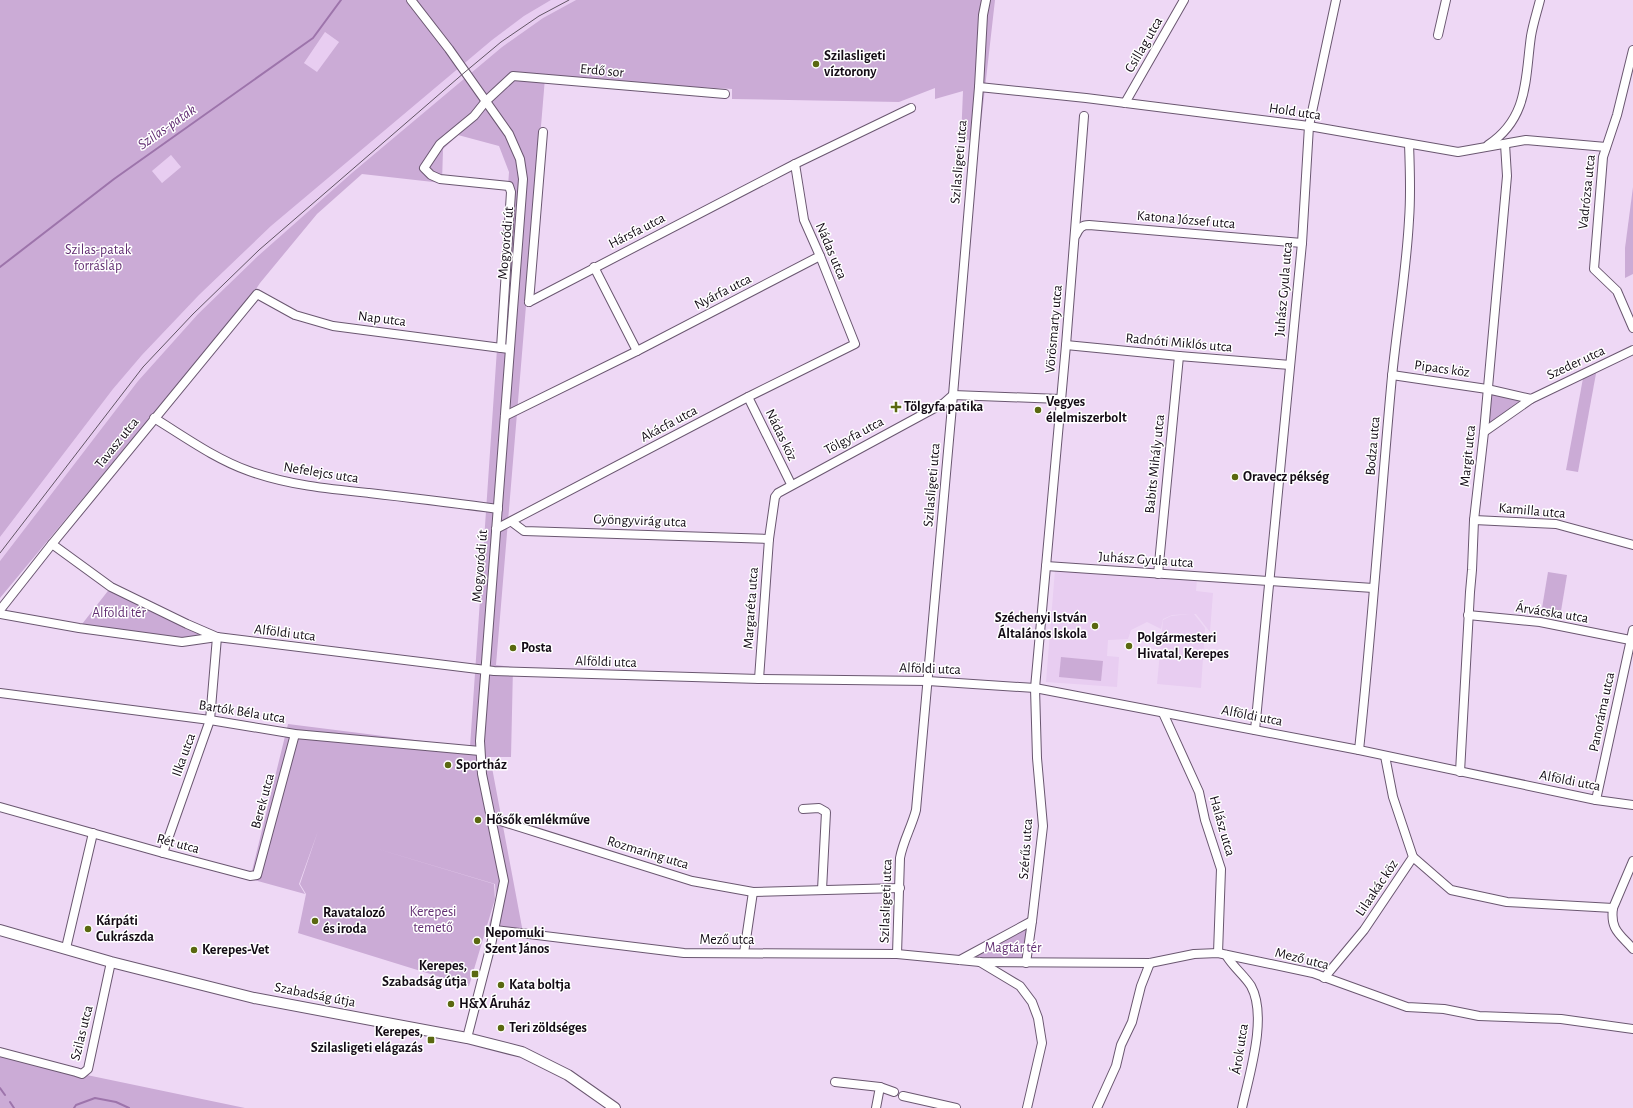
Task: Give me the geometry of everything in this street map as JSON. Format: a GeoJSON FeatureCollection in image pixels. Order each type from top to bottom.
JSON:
{"type":"FeatureCollection","features":[{"type":"Feature","properties":{"kind":"main road","name":"Szabadság útja"},"geometry":{"type":"LineString","coordinates":[[0,930],[111,962],[254,998],[468,1038],[522,1052],[568,1074],[615,1108]]}},
{"type":"Feature","properties":{"kind":"street","name":"Mogyoródi út"},"geometry":{"type":"LineString","coordinates":[[411,0],[486,100],[509,134],[520,159],[523,192],[505,348]]}},
{"type":"Feature","properties":{"kind":"street","name":"Szilasligeti utca"},"geometry":{"type":"LineString","coordinates":[[897,954],[900,858],[902,848],[916,810],[928,681],[979,87],[983,15],[982,0]]}},
{"type":"Feature","properties":{"kind":"street","name":"Szilasligeti utca"},"geometry":{"type":"LineString","coordinates":[[983,15],[986,0]]}},
{"type":"Feature","properties":{"kind":"street","name":"Csillag utca"},"geometry":{"type":"LineString","coordinates":[[1126,104],[1184,0]]}},
{"type":"Feature","properties":{"kind":"street","name":"Juhász Gyula utca"},"geometry":{"type":"LineString","coordinates":[[1255,730],[1302,244],[1309,126],[1336,0]]}},
{"type":"Feature","properties":{"kind":"street"},"geometry":{"type":"LineString","coordinates":[[1438,35],[1446,0]]}},
{"type":"Feature","properties":{"kind":"street"},"geometry":{"type":"LineString","coordinates":[[1483,148],[1504,133],[1515,116],[1525,93],[1531,34],[1540,0]]}},
{"type":"Feature","properties":{"kind":"street","name":"Vadrózsa utca"},"geometry":{"type":"LineString","coordinates":[[1633,50],[1617,115],[1603,157],[1594,268],[1617,291],[1633,328]]}},
{"type":"Feature","properties":{"kind":"street","name":"Erdő sor"},"geometry":{"type":"LineString","coordinates":[[486,100],[513,76],[725,94]]}},
{"type":"Feature","properties":{"kind":"street","name":"Hold utca"},"geometry":{"type":"LineString","coordinates":[[979,87],[1309,126],[1458,152],[1526,140],[1606,146]]}},
{"type":"Feature","properties":{"kind":"street","name":"Mogyoródi út"},"geometry":{"type":"LineString","coordinates":[[468,1038],[495,930],[504,881],[482,774],[480,751],[505,416],[505,348],[511,192],[509,186],[440,179],[431,175],[424,168],[440,144],[474,116],[486,100]]}},
{"type":"Feature","properties":{"kind":"street","name":"Hársfa utca"},"geometry":{"type":"LineString","coordinates":[[543,132],[529,302],[795,164],[911,108]]}},
{"type":"Feature","properties":{"kind":"street","name":"Vörösmarty utca"},"geometry":{"type":"LineString","coordinates":[[1035,688],[1066,345],[1084,116]]}},
{"type":"Feature","properties":{"kind":"street","name":"Bodza utca"},"geometry":{"type":"LineString","coordinates":[[1359,750],[1369,657],[1373,588],[1392,375],[1409,220],[1409,144]]}},
{"type":"Feature","properties":{"kind":"street","name":"Margit utca"},"geometry":{"type":"LineString","coordinates":[[1460,772],[1474,520],[1484,432],[1506,176],[1505,144]]}},
{"type":"Feature","properties":{"kind":"street","name":"Nádas utca"},"geometry":{"type":"LineString","coordinates":[[795,164],[804,220],[855,344]]}},
{"type":"Feature","properties":{"kind":"street","name":"Katona József utca"},"geometry":{"type":"LineString","coordinates":[[1075,237],[1083,225],[1089,224],[1302,244]]}},
{"type":"Feature","properties":{"kind":"street","name":"Nyárfa utca"},"geometry":{"type":"LineString","coordinates":[[505,416],[638,351],[820,256]]}},
{"type":"Feature","properties":{"kind":"street"},"geometry":{"type":"LineString","coordinates":[[594,267],[638,351]]}},
{"type":"Feature","properties":{"kind":"street","name":"Nap utca"},"geometry":{"type":"LineString","coordinates":[[257,294],[295,315],[333,326],[505,348]]}},
{"type":"Feature","properties":{"kind":"street","name":"Tavasz utca"},"geometry":{"type":"LineString","coordinates":[[0,610],[154,418],[257,294]]}},
{"type":"Feature","properties":{"kind":"street","name":"Akácfa utca"},"geometry":{"type":"LineString","coordinates":[[496,529],[512,522],[748,397],[855,344]]}},
{"type":"Feature","properties":{"kind":"street","name":"Radnóti Miklós utca"},"geometry":{"type":"LineString","coordinates":[[1066,345],[1290,365]]}},
{"type":"Feature","properties":{"kind":"street","name":"Szeder utca"},"geometry":{"type":"LineString","coordinates":[[1484,432],[1531,398],[1633,350]]}},
{"type":"Feature","properties":{"kind":"street","name":"Babits Mihály utca"},"geometry":{"type":"LineString","coordinates":[[1158,574],[1179,356]]}},
{"type":"Feature","properties":{"kind":"street","name":"Pipacs köz"},"geometry":{"type":"LineString","coordinates":[[1392,375],[1487,389]]}},
{"type":"Feature","properties":{"kind":"street"},"geometry":{"type":"LineString","coordinates":[[1487,389],[1531,398]]}},
{"type":"Feature","properties":{"kind":"street"},"geometry":{"type":"LineString","coordinates":[[953,395],[1060,399]]}},
{"type":"Feature","properties":{"kind":"street","name":"Tölgyfa utca"},"geometry":{"type":"LineString","coordinates":[[769,539],[775,497],[778,493],[791,484],[944,403],[953,395]]}},
{"type":"Feature","properties":{"kind":"street","name":"Nádas köz"},"geometry":{"type":"LineString","coordinates":[[748,397],[791,484]]}},
{"type":"Feature","properties":{"kind":"street","name":"Nefelejcs utca"},"geometry":{"type":"LineString","coordinates":[[154,418],[215,456],[250,471],[276,478],[300,484],[337,490],[498,509]]}},
{"type":"Feature","properties":{"kind":"street","name":"Kamilla utca"},"geometry":{"type":"LineString","coordinates":[[1474,520],[1556,524],[1633,545]]}},
{"type":"Feature","properties":{"kind":"street","name":"Gyöngyvirág utca"},"geometry":{"type":"LineString","coordinates":[[512,522],[524,531],[769,539]]}},
{"type":"Feature","properties":{"kind":"street","name":"Margaréta utca"},"geometry":{"type":"LineString","coordinates":[[759,679],[769,539]]}},
{"type":"Feature","properties":{"kind":"street","name":"Alföldi utca"},"geometry":{"type":"LineString","coordinates":[[52,544],[111,587],[217,637]]}},
{"type":"Feature","properties":{"kind":"street","name":"Juhász Gyula utca"},"geometry":{"type":"LineString","coordinates":[[1046,566],[1373,588]]}},
{"type":"Feature","properties":{"kind":"street","name":"Alföldi utca"},"geometry":{"type":"LineString","coordinates":[[0,614],[79,628],[182,642],[217,637],[485,670],[759,679],[928,681],[1035,688],[1359,750],[1596,800],[1633,805]]}},
{"type":"Feature","properties":{"kind":"street","name":"Árvácska utca"},"geometry":{"type":"LineString","coordinates":[[1468,615],[1540,622],[1630,640]]}},
{"type":"Feature","properties":{"kind":"street","name":"Panoráma utca"},"geometry":{"type":"LineString","coordinates":[[1596,800],[1633,630]]}},
{"type":"Feature","properties":{"kind":"street","name":"Ilka utca"},"geometry":{"type":"LineString","coordinates":[[163,853],[210,720],[217,637]]}},
{"type":"Feature","properties":{"kind":"street","name":"Szérűs utca"},"geometry":{"type":"LineString","coordinates":[[1026,962],[1043,826],[1037,758],[1035,688]]}},
{"type":"Feature","properties":{"kind":"street","name":"Bartók Béla utca"},"geometry":{"type":"LineString","coordinates":[[0,693],[210,720],[295,734],[480,751]]}},
{"type":"Feature","properties":{"kind":"street","name":"Halász utca"},"geometry":{"type":"LineString","coordinates":[[1163,713],[1199,792],[1205,820],[1221,869],[1222,954]]}},
{"type":"Feature","properties":{"kind":"street","name":"Berek utca"},"geometry":{"type":"LineString","coordinates":[[257,875],[295,734]]}},
{"type":"Feature","properties":{"kind":"street","name":"Lilaakác köz"},"geometry":{"type":"LineString","coordinates":[[1324,978],[1364,930],[1414,857],[1393,797],[1385,756]]}},
{"type":"Feature","properties":{"kind":"street","name":"Rét utca"},"geometry":{"type":"LineString","coordinates":[[0,807],[163,853],[250,876],[257,875]]}},
{"type":"Feature","properties":{"kind":"street"},"geometry":{"type":"LineString","coordinates":[[802,810],[818,808],[826,812],[822,890]]}},
{"type":"Feature","properties":{"kind":"street","name":"Rozmaring utca"},"geometry":{"type":"LineString","coordinates":[[491,818],[692,881],[753,892],[900,888]]}},
{"type":"Feature","properties":{"kind":"street"},"geometry":{"type":"LineString","coordinates":[[66,948],[93,833]]}},
{"type":"Feature","properties":{"kind":"street"},"geometry":{"type":"LineString","coordinates":[[1414,857],[1451,890],[1507,902],[1613,908]]}},
{"type":"Feature","properties":{"kind":"street"},"geometry":{"type":"LineString","coordinates":[[1633,861],[1613,908],[1612,922],[1615,930],[1633,949]]}},
{"type":"Feature","properties":{"kind":"street"},"geometry":{"type":"LineString","coordinates":[[744,953],[753,892]]}},
{"type":"Feature","properties":{"kind":"street"},"geometry":{"type":"LineString","coordinates":[[960,960],[1032,921]]}},
{"type":"Feature","properties":{"kind":"street","name":"Mező utca"},"geometry":{"type":"LineString","coordinates":[[495,930],[684,952],[897,954],[980,962],[1150,963],[1194,954],[1222,954],[1313,974],[1407,1007],[1444,1009],[1479,1016],[1561,1019],[1633,1029]]}},
{"type":"Feature","properties":{"kind":"street","name":"Árok utca"},"geometry":{"type":"LineString","coordinates":[[1222,954],[1251,986],[1257,1003],[1258,1027],[1242,1108]]}},
{"type":"Feature","properties":{"kind":"street","name":"Szilas utca"},"geometry":{"type":"LineString","coordinates":[[0,1052],[82,1074],[88,1069],[111,962]]}},
{"type":"Feature","properties":{"kind":"street"},"geometry":{"type":"LineString","coordinates":[[980,962],[1020,986],[1032,1002],[1038,1018],[1042,1043],[1027,1108]]}},
{"type":"Feature","properties":{"kind":"street"},"geometry":{"type":"LineString","coordinates":[[1097,1108],[1116,1066],[1121,1045],[1132,1022],[1141,986],[1150,963]]}},
{"type":"Feature","properties":{"kind":"street"},"geometry":{"type":"LineString","coordinates":[[835,1082],[880,1087],[894,1092]]}},
{"type":"Feature","properties":{"kind":"street"},"geometry":{"type":"LineString","coordinates":[[876,1108],[880,1087]]}},
{"type":"Feature","properties":{"kind":"street"},"geometry":{"type":"LineString","coordinates":[[903,1096],[956,1108]]}},
{"type":"Feature","properties":{"kind":"shaded area"},"geometry":{"type":"Polygon","coordinates":[[[551,0],[576,0],[543,18],[502,47],[353,172],[198,314],[138,381],[0,561],[0,537],[113,389],[142,355],[199,295],[271,226],[492,39],[524,16],[551,0]]]}},
{"type":"Feature","properties":{"kind":"shaded area"},"geometry":{"type":"Polygon","coordinates":[[[325,32],[339,42],[317,73],[304,63],[325,32]]]}},
{"type":"Feature","properties":{"kind":"shaded area"},"geometry":{"type":"Polygon","coordinates":[[[171,155],[181,167],[162,183],[152,171],[171,155]]]}},
{"type":"Feature","properties":{"kind":"shaded area","name":"Széchenyi István Általános Iskola"},"geometry":{"type":"Polygon","coordinates":[[[1055,570],[1143,577],[1197,579],[1196,591],[1213,593],[1210,632],[1196,614],[1194,614],[1205,628],[1201,688],[1157,684],[1163,620],[1171,616],[1190,614],[1172,615],[1163,619],[1161,629],[1147,622],[1131,630],[1128,639],[1108,640],[1107,656],[1119,657],[1117,687],[1046,682],[1055,570]]]}},
{"type":"Feature","properties":{"kind":"green space","name":"Szilas-patak forrásláp"},"geometry":{"type":"Polygon","coordinates":[[[0,0],[551,0],[524,16],[492,40],[271,226],[199,295],[142,355],[113,389],[0,537],[0,0]],[[325,32],[304,63],[317,72],[339,42],[325,32]],[[171,155],[152,171],[162,183],[181,167],[171,155]]]}},
{"type":"Feature","properties":{"kind":"green space","name":"Kerepesi temető"},"geometry":{"type":"Polygon","coordinates":[[[576,0],[995,0],[979,141],[961,139],[963,91],[935,99],[935,88],[899,102],[732,99],[732,89],[545,78],[496,665],[513,667],[511,757],[490,757],[524,938],[486,935],[496,899],[495,884],[371,847],[494,884],[495,899],[469,986],[298,933],[306,894],[300,884],[318,831],[299,884],[305,894],[250,879],[288,724],[470,747],[509,172],[499,146],[458,135],[443,149],[442,183],[362,174],[317,214],[260,283],[252,295],[0,598],[0,561],[138,381],[198,314],[258,256],[353,172],[502,47],[543,18],[576,0]]]}},
{"type":"Feature","properties":{"kind":"green space"},"geometry":{"type":"Polygon","coordinates":[[[1633,187],[1633,274],[1625,278],[1625,248],[1633,187]]]}},
{"type":"Feature","properties":{"kind":"green space"},"geometry":{"type":"Polygon","coordinates":[[[1597,368],[1578,472],[1566,470],[1584,373],[1597,368]]]}},
{"type":"Feature","properties":{"kind":"green space"},"geometry":{"type":"Polygon","coordinates":[[[1487,389],[1531,399],[1484,432],[1487,389]]]}},
{"type":"Feature","properties":{"kind":"green space"},"geometry":{"type":"Polygon","coordinates":[[[1548,572],[1567,575],[1560,617],[1541,614],[1548,572]]]}},
{"type":"Feature","properties":{"kind":"green space","name":"Alföldi tér"},"geometry":{"type":"Polygon","coordinates":[[[111,587],[217,637],[182,642],[79,628],[111,587]]]}},
{"type":"Feature","properties":{"kind":"green space"},"geometry":{"type":"Polygon","coordinates":[[[1061,657],[1103,661],[1101,681],[1059,677],[1061,657]]]}},
{"type":"Feature","properties":{"kind":"green space","name":"Magtár tér"},"geometry":{"type":"Polygon","coordinates":[[[1032,921],[1026,963],[960,960],[1032,921]]]}},
{"type":"Feature","properties":{"kind":"green space"},"geometry":{"type":"Polygon","coordinates":[[[0,1052],[82,1074],[245,1108],[0,1108],[0,1052]]]}},
{"type":"Feature","properties":{"kind":"waterway","name":"Szilas-patak"},"geometry":{"type":"LineString","coordinates":[[0,267],[114,179],[313,38],[341,0]]}},
{"type":"Feature","properties":{"kind":"waterway"},"geometry":{"type":"LineString","coordinates":[[0,1088],[5,1095]]}},
{"type":"Feature","properties":{"kind":"waterway"},"geometry":{"type":"LineString","coordinates":[[74,1108],[76,1105],[95,1098],[116,1102],[129,1108]]}},
{"type":"Feature","properties":{"kind":"waterway"},"geometry":{"type":"LineString","coordinates":[[10,1102],[14,1108]]}},
{"type":"Feature","properties":{"kind":"tram line"},"geometry":{"type":"LineString","coordinates":[[0,553],[143,367],[193,314],[259,250],[465,72],[501,42],[539,16],[569,0]]}},
{"type":"Feature","properties":{"kind":"place","name":"Szilasligeti víztorony"},"geometry":{"type":"Point","coordinates":[816,64]}},
{"type":"Feature","properties":{"kind":"place","name":"Tölgyfa patika"},"geometry":{"type":"Point","coordinates":[896,407]}},
{"type":"Feature","properties":{"kind":"place","name":"Vegyes élelmiszerbolt"},"geometry":{"type":"Point","coordinates":[1038,410]}},
{"type":"Feature","properties":{"kind":"place","name":"Oravecz pékség"},"geometry":{"type":"Point","coordinates":[1235,477]}},
{"type":"Feature","properties":{"kind":"place","name":"Széchenyi István Általános Iskola"},"geometry":{"type":"Point","coordinates":[1095,626]}},
{"type":"Feature","properties":{"kind":"place","name":"Polgármesteri Hivatal, Kerepes"},"geometry":{"type":"Point","coordinates":[1129,646]}},
{"type":"Feature","properties":{"kind":"place","name":"Posta"},"geometry":{"type":"Point","coordinates":[513,648]}},
{"type":"Feature","properties":{"kind":"place","name":"Sportház"},"geometry":{"type":"Point","coordinates":[448,765]}},
{"type":"Feature","properties":{"kind":"place","name":"Hősők emlékműve"},"geometry":{"type":"Point","coordinates":[478,820]}},
{"type":"Feature","properties":{"kind":"place","name":"Ravatalozó és iroda"},"geometry":{"type":"Point","coordinates":[315,921]}},
{"type":"Feature","properties":{"kind":"place","name":"Kárpáti Cukrászda"},"geometry":{"type":"Point","coordinates":[88,929]}},
{"type":"Feature","properties":{"kind":"place","name":"Nepomuki Szent János"},"geometry":{"type":"Point","coordinates":[477,941]}},
{"type":"Feature","properties":{"kind":"place","name":"Kerepes-Vet"},"geometry":{"type":"Point","coordinates":[194,950]}},
{"type":"Feature","properties":{"kind":"place","name":"Kerepes, Szabadság útja"},"geometry":{"type":"Point","coordinates":[475,974]}},
{"type":"Feature","properties":{"kind":"place","name":"Kata boltja"},"geometry":{"type":"Point","coordinates":[501,985]}},
{"type":"Feature","properties":{"kind":"place","name":"H&X Áruház"},"geometry":{"type":"Point","coordinates":[451,1004]}},
{"type":"Feature","properties":{"kind":"place","name":"Teri zöldséges"},"geometry":{"type":"Point","coordinates":[501,1028]}},
{"type":"Feature","properties":{"kind":"place","name":"Kerepes, Szilasligeti elágazás"},"geometry":{"type":"Point","coordinates":[431,1040]}}]}
